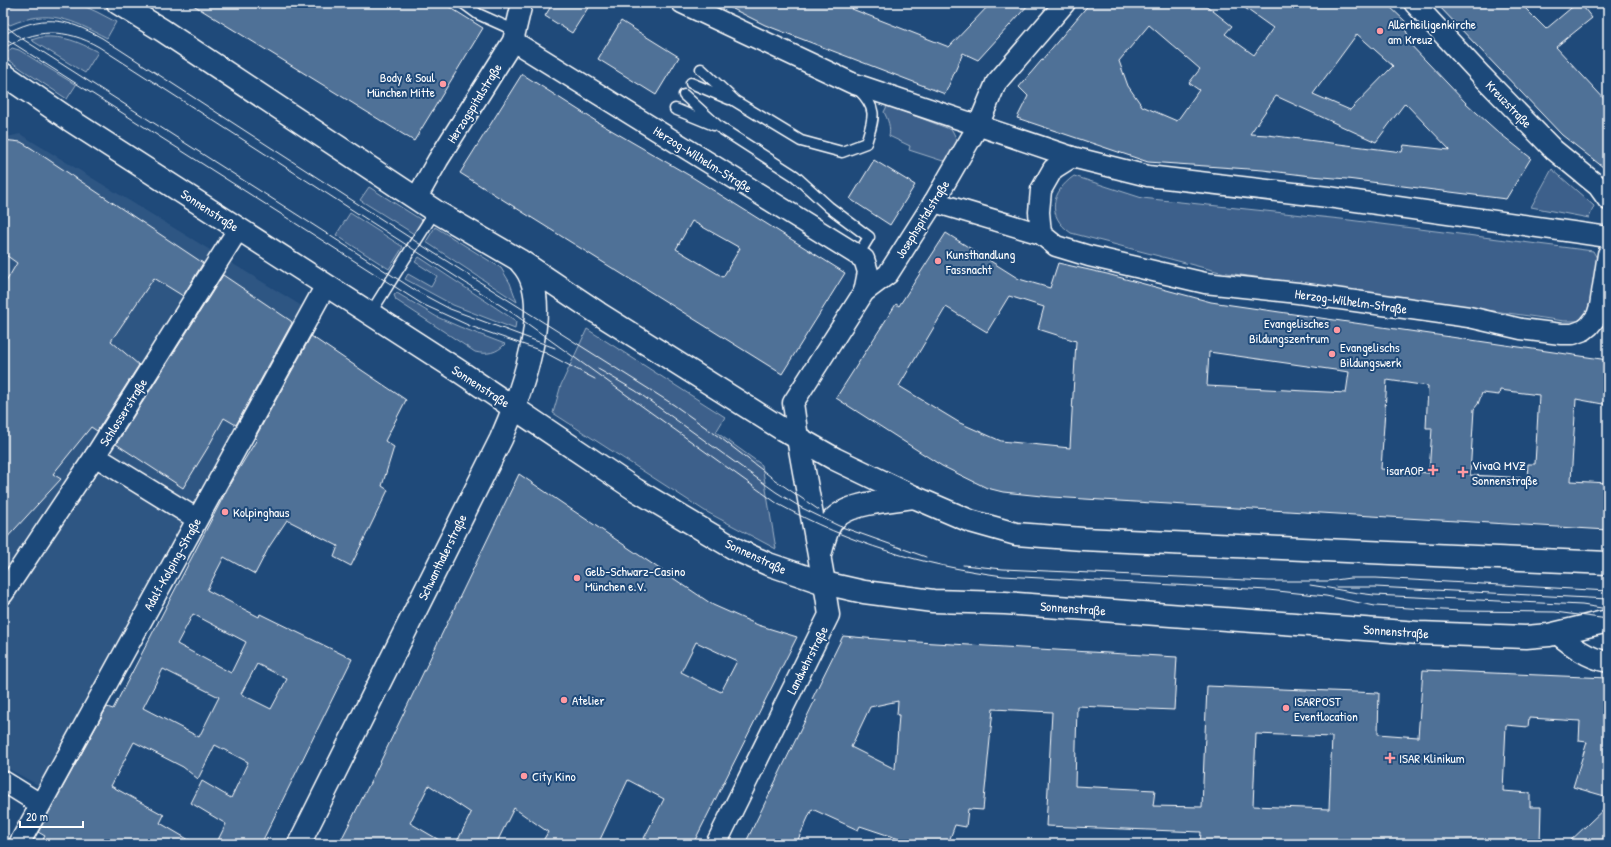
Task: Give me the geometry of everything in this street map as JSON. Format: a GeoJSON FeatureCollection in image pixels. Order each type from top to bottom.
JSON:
{"type":"FeatureCollection","features":[{"type":"Feature","properties":{"kind":"main road"},"geometry":{"type":"LineString","coordinates":[[118,4],[162,30],[416,199],[519,260],[598,313],[798,438],[854,469],[914,498],[970,521],[1016,534],[1090,540],[1608,563]]}},
{"type":"Feature","properties":{"kind":"main road","name":"Sonnenstraße"},"geometry":{"type":"LineString","coordinates":[[3,74],[30,94],[239,228],[514,408],[636,490],[737,550],[768,564],[824,584],[864,592],[933,601],[1013,603],[1419,633],[1526,637],[1556,633],[1608,621]]}},
{"type":"Feature","properties":{"kind":"main road","name":"Schwanthalerstraße"},"geometry":{"type":"LineString","coordinates":[[299,844],[501,439],[514,408],[531,347],[536,317],[535,293],[526,270],[519,260]]}},
{"type":"Feature","properties":{"kind":"main road","name":"Landwehrstraße"},"geometry":{"type":"LineString","coordinates":[[798,438],[824,584]]}},
{"type":"Feature","properties":{"kind":"main road"},"geometry":{"type":"LineString","coordinates":[[819,558],[829,526],[834,519],[844,512],[859,506],[914,498]]}},
{"type":"Feature","properties":{"kind":"street","name":"Herzogspitalstraße"},"geometry":{"type":"LineString","coordinates":[[416,199],[438,160],[515,36],[522,3]]}},
{"type":"Feature","properties":{"kind":"street"},"geometry":{"type":"LineString","coordinates":[[682,3],[852,83],[1072,157],[1148,176],[1328,197],[1608,237]]}},
{"type":"Feature","properties":{"kind":"street","name":"Josephspitalstraße"},"geometry":{"type":"LineString","coordinates":[[798,438],[793,403],[864,292],[888,274],[934,202],[978,126],[996,83],[1065,3]]}},
{"type":"Feature","properties":{"kind":"street","name":"Kreuzstraße"},"geometry":{"type":"LineString","coordinates":[[1414,3],[1481,76],[1554,150],[1598,186],[1608,200]]}},
{"type":"Feature","properties":{"kind":"street","name":"Herzog-Wilhelm-Straße"},"geometry":{"type":"LineString","coordinates":[[515,36],[864,259],[868,268],[867,283],[864,292]]}},
{"type":"Feature","properties":{"kind":"street"},"geometry":{"type":"LineString","coordinates":[[1041,234],[1039,212],[1041,190],[1053,169],[1072,157]]}},
{"type":"Feature","properties":{"kind":"street","name":"Herzog-Wilhelm-Straße"},"geometry":{"type":"LineString","coordinates":[[934,202],[1041,234],[1056,246],[1089,256],[1204,283],[1290,292],[1469,317],[1521,329],[1567,335],[1584,330],[1597,316],[1600,306],[1608,254]]}},
{"type":"Feature","properties":{"kind":"street","name":"Schlosserstraße"},"geometry":{"type":"LineString","coordinates":[[3,594],[95,456],[239,228]]}},
{"type":"Feature","properties":{"kind":"street","name":"Adolf-Kolping-Straße"},"geometry":{"type":"LineString","coordinates":[[19,844],[326,285]]}},
{"type":"Feature","properties":{"kind":"street"},"geometry":{"type":"LineString","coordinates":[[95,456],[197,519]]}},
{"type":"Feature","properties":{"kind":"street","name":"Landwehrstraße"},"geometry":{"type":"LineString","coordinates":[[716,844],[829,615],[824,584]]}},
{"type":"Feature","properties":{"kind":"street"},"geometry":{"type":"LineString","coordinates":[[1556,633],[1585,654],[1598,660],[1608,662]]}},
{"type":"Feature","properties":{"kind":"street"},"geometry":{"type":"LineString","coordinates":[[3,781],[40,804]]}},
{"type":"Feature","properties":{"kind":"lane"},"geometry":{"type":"LineString","coordinates":[[463,3],[478,14],[515,36]]}},
{"type":"Feature","properties":{"kind":"lane"},"geometry":{"type":"LineString","coordinates":[[701,69],[735,101]]}},
{"type":"Feature","properties":{"kind":"lane"},"geometry":{"type":"LineString","coordinates":[[691,83],[735,101],[801,141],[842,152],[866,143],[874,117],[868,98],[852,83]]}},
{"type":"Feature","properties":{"kind":"lane"},"geometry":{"type":"LineString","coordinates":[[684,94],[719,127],[795,176],[829,207],[869,237],[858,255]]}},
{"type":"Feature","properties":{"kind":"lane"},"geometry":{"type":"LineString","coordinates":[[675,109],[719,127]]}},
{"type":"Feature","properties":{"kind":"lane"},"geometry":{"type":"LineString","coordinates":[[370,314],[435,211]]}},
{"type":"Feature","properties":{"kind":"shaded area"},"geometry":{"type":"Polygon","coordinates":[[[20,3],[77,3],[116,22],[107,38],[83,26],[60,18],[37,17],[10,25],[3,19],[3,10],[20,3]]]}},
{"type":"Feature","properties":{"kind":"shaded area"},"geometry":{"type":"Polygon","coordinates":[[[41,37],[64,38],[98,52],[85,73],[31,40],[41,37]]]}},
{"type":"Feature","properties":{"kind":"shaded area"},"geometry":{"type":"Polygon","coordinates":[[[12,48],[19,50],[76,85],[67,99],[3,56],[12,48]]]}},
{"type":"Feature","properties":{"kind":"shaded area"},"geometry":{"type":"Polygon","coordinates":[[[887,106],[952,130],[958,142],[947,160],[943,161],[909,150],[910,146],[889,136],[889,124],[884,112],[887,106]]]}},
{"type":"Feature","properties":{"kind":"shaded area"},"geometry":{"type":"Polygon","coordinates":[[[20,134],[310,311],[40,786],[3,766],[3,138],[20,134]]]}},
{"type":"Feature","properties":{"kind":"shaded area"},"geometry":{"type":"Polygon","coordinates":[[[1552,169],[1594,206],[1589,218],[1531,207],[1552,169]]]}},
{"type":"Feature","properties":{"kind":"shaded area"},"geometry":{"type":"Polygon","coordinates":[[[1074,176],[1142,198],[1341,219],[1593,251],[1599,262],[1592,303],[1587,315],[1578,321],[1564,321],[1220,272],[1071,233],[1058,219],[1054,204],[1060,189],[1074,176]]]}},
{"type":"Feature","properties":{"kind":"shaded area"},"geometry":{"type":"Polygon","coordinates":[[[369,187],[423,221],[414,234],[360,200],[369,187]]]}},
{"type":"Feature","properties":{"kind":"shaded area"},"geometry":{"type":"Polygon","coordinates":[[[350,213],[403,247],[389,269],[336,235],[350,213]]]}},
{"type":"Feature","properties":{"kind":"shaded area"},"geometry":{"type":"Polygon","coordinates":[[[435,227],[501,268],[510,283],[517,302],[426,242],[435,227]]]}},
{"type":"Feature","properties":{"kind":"shaded area"},"geometry":{"type":"Polygon","coordinates":[[[419,257],[516,321],[515,329],[453,305],[405,279],[408,274],[431,287],[437,276],[415,262],[419,257]]]}},
{"type":"Feature","properties":{"kind":"shaded area"},"geometry":{"type":"Polygon","coordinates":[[[397,293],[437,317],[505,344],[492,352],[475,352],[396,300],[394,295],[397,293]]]}},
{"type":"Feature","properties":{"kind":"shaded area"},"geometry":{"type":"Polygon","coordinates":[[[587,329],[725,417],[716,432],[762,465],[776,549],[705,511],[553,413],[561,385],[587,329]]]}},
{"type":"Feature","properties":{"kind":"building"},"geometry":{"type":"Polygon","coordinates":[[[190,3],[443,3],[483,28],[414,141],[190,3]]]}},
{"type":"Feature","properties":{"kind":"building"},"geometry":{"type":"Polygon","coordinates":[[[553,3],[591,3],[572,33],[545,16],[553,3]]]}},
{"type":"Feature","properties":{"kind":"building"},"geometry":{"type":"Polygon","coordinates":[[[721,3],[857,3],[852,9],[949,47],[991,3],[1030,3],[978,60],[963,53],[945,94],[765,25],[721,3]]]}},
{"type":"Feature","properties":{"kind":"building"},"geometry":{"type":"Polygon","coordinates":[[[1090,3],[1203,3],[1232,26],[1225,34],[1254,55],[1273,28],[1238,3],[1386,3],[1407,23],[1404,27],[1408,35],[1407,41],[1466,103],[1498,132],[1531,158],[1506,199],[1263,170],[1148,162],[1017,118],[1028,96],[1019,87],[1090,3]],[[1149,25],[1119,61],[1128,86],[1142,106],[1177,121],[1199,90],[1189,83],[1200,69],[1149,25]],[[1357,34],[1313,94],[1350,110],[1393,66],[1357,34]],[[1276,96],[1250,134],[1402,152],[1404,145],[1450,150],[1405,103],[1376,142],[1276,96]]]}},
{"type":"Feature","properties":{"kind":"building"},"geometry":{"type":"Polygon","coordinates":[[[1436,3],[1520,3],[1546,29],[1577,3],[1580,3],[1592,18],[1556,47],[1608,103],[1608,171],[1562,135],[1436,3]]]}},
{"type":"Feature","properties":{"kind":"building"},"geometry":{"type":"Polygon","coordinates":[[[621,21],[679,57],[656,95],[598,59],[621,21]]]}},
{"type":"Feature","properties":{"kind":"building"},"geometry":{"type":"Polygon","coordinates":[[[522,74],[599,123],[692,177],[845,273],[782,374],[460,173],[522,74]],[[692,221],[676,249],[723,277],[740,248],[692,221]]]}},
{"type":"Feature","properties":{"kind":"building"},"geometry":{"type":"Polygon","coordinates":[[[3,140],[21,142],[31,148],[203,263],[183,296],[154,278],[111,341],[139,365],[97,431],[91,427],[53,474],[61,479],[3,542],[3,287],[17,263],[3,253],[3,140]]]}},
{"type":"Feature","properties":{"kind":"building"},"geometry":{"type":"Polygon","coordinates":[[[874,160],[915,185],[890,225],[850,199],[874,160]]]}},
{"type":"Feature","properties":{"kind":"building"},"geometry":{"type":"Polygon","coordinates":[[[946,233],[1019,279],[1050,288],[1058,263],[1107,274],[1211,302],[1608,360],[1608,405],[1576,399],[1571,481],[1608,483],[1608,530],[1051,497],[1003,492],[987,488],[942,466],[836,398],[896,304],[899,306],[946,233]],[[1009,296],[987,332],[946,307],[899,386],[960,423],[1001,441],[1070,448],[1076,341],[1038,329],[1044,307],[1009,296]],[[1209,352],[1207,386],[1346,393],[1349,372],[1209,352]],[[1387,380],[1381,469],[1429,473],[1432,428],[1426,428],[1428,386],[1387,380]],[[1500,390],[1499,395],[1482,393],[1478,404],[1474,409],[1470,475],[1527,478],[1528,464],[1535,464],[1539,395],[1500,390]]]}},
{"type":"Feature","properties":{"kind":"building"},"geometry":{"type":"Polygon","coordinates":[[[223,275],[292,323],[236,425],[224,418],[183,488],[116,444],[223,275]]]}},
{"type":"Feature","properties":{"kind":"building"},"geometry":{"type":"Polygon","coordinates":[[[311,336],[406,400],[385,441],[394,447],[382,486],[388,490],[351,566],[334,557],[338,546],[287,520],[269,547],[255,574],[224,557],[207,590],[259,617],[260,614],[352,659],[261,844],[216,844],[226,824],[191,803],[202,781],[231,798],[248,762],[215,745],[198,779],[183,767],[134,742],[111,786],[164,815],[160,823],[196,844],[40,844],[45,836],[38,832],[107,707],[113,709],[231,482],[257,439],[255,438],[311,336]],[[193,614],[177,644],[231,673],[246,642],[193,614]],[[257,664],[241,694],[271,709],[287,679],[257,664]],[[163,669],[143,708],[199,737],[219,697],[163,669]]]}},
{"type":"Feature","properties":{"kind":"building"},"geometry":{"type":"Polygon","coordinates":[[[519,474],[713,605],[758,625],[797,637],[693,844],[641,844],[664,799],[628,780],[598,844],[541,844],[548,832],[514,808],[496,844],[456,844],[471,813],[429,785],[410,823],[446,844],[339,844],[371,781],[519,474]],[[696,642],[681,672],[721,692],[737,661],[696,642]]]}},
{"type":"Feature","properties":{"kind":"building"},"geometry":{"type":"Polygon","coordinates":[[[843,636],[900,641],[1177,657],[1174,710],[1077,706],[1075,786],[1155,790],[1153,806],[1202,807],[1207,686],[1379,693],[1378,734],[1418,737],[1423,670],[1608,678],[1608,797],[1573,787],[1587,742],[1579,741],[1580,721],[1529,718],[1528,727],[1506,725],[1503,791],[1530,793],[1530,807],[1541,807],[1540,844],[1200,844],[1201,832],[1046,826],[1052,712],[993,709],[983,810],[968,809],[966,827],[955,825],[948,844],[914,844],[860,826],[858,830],[812,809],[796,844],[745,844],[815,700],[812,699],[843,636]],[[898,701],[870,707],[851,747],[895,769],[899,715],[897,715],[898,701]],[[1256,734],[1253,806],[1329,809],[1332,737],[1256,734]]]}},
{"type":"Feature","properties":{"kind":"building"},"geometry":{"type":"Polygon","coordinates":[[[1608,805],[1608,844],[1567,844],[1608,805]]]}},
{"type":"Feature","properties":{"kind":"tram line"},"geometry":{"type":"LineString","coordinates":[[3,35],[17,28],[30,24],[41,21],[53,21],[64,22],[76,26],[102,38],[415,241],[674,405],[722,439],[775,480],[819,510]]}},
{"type":"Feature","properties":{"kind":"tram line"},"geometry":{"type":"LineString","coordinates":[[3,24],[21,38],[418,292],[450,309],[555,348]]}},
{"type":"Feature","properties":{"kind":"tram line"},"geometry":{"type":"LineString","coordinates":[[3,49],[27,37],[51,33],[75,36],[99,47],[514,314],[778,504],[832,531],[887,551],[944,566],[1003,576],[1268,590],[1326,596],[1375,606],[1460,611],[1555,612],[1608,619]]}},
{"type":"Feature","properties":{"kind":"tram line"},"geometry":{"type":"LineString","coordinates":[[8,40],[422,304],[470,326],[542,351],[595,379]]}},
{"type":"Feature","properties":{"kind":"tram line"},"geometry":{"type":"LineString","coordinates":[[598,369],[636,391],[776,492],[802,508],[839,526],[926,557]]}},
{"type":"Feature","properties":{"kind":"tram line"},"geometry":{"type":"LineString","coordinates":[[963,565],[1003,569],[1268,581],[1328,581],[1350,578],[1376,578],[1608,591]]}},
{"type":"Feature","properties":{"kind":"tram line"},"geometry":{"type":"LineString","coordinates":[[1310,585],[1374,595],[1582,605],[1608,609]]}},
{"type":"Feature","properties":{"kind":"tram line"},"geometry":{"type":"LineString","coordinates":[[1336,587],[1375,587],[1608,599]]}},
{"type":"Feature","properties":{"kind":"place","name":"Allerheiligenkirche am Kreuz"},"geometry":{"type":"Point","coordinates":[1380,31]}},
{"type":"Feature","properties":{"kind":"place","name":"Body & Soul München Mitte"},"geometry":{"type":"Point","coordinates":[443,84]}},
{"type":"Feature","properties":{"kind":"place","name":"Kunsthandlung Fassnacht"},"geometry":{"type":"Point","coordinates":[938,261]}},
{"type":"Feature","properties":{"kind":"place","name":"Evangelisches Bildungszentrum"},"geometry":{"type":"Point","coordinates":[1337,330]}},
{"type":"Feature","properties":{"kind":"place","name":"Evangelischs Bildungswerk"},"geometry":{"type":"Point","coordinates":[1332,354]}},
{"type":"Feature","properties":{"kind":"place","name":"isarAOP"},"geometry":{"type":"Point","coordinates":[1433,470]}},
{"type":"Feature","properties":{"kind":"place","name":"VivaQ MVZ Sonnenstraße"},"geometry":{"type":"Point","coordinates":[1463,472]}},
{"type":"Feature","properties":{"kind":"place","name":"Kolpinghaus"},"geometry":{"type":"Point","coordinates":[225,512]}},
{"type":"Feature","properties":{"kind":"place","name":"Gelb-Schwarz-Casino München e.V."},"geometry":{"type":"Point","coordinates":[577,578]}},
{"type":"Feature","properties":{"kind":"place","name":"Atelier"},"geometry":{"type":"Point","coordinates":[564,700]}},
{"type":"Feature","properties":{"kind":"place","name":"ISARPOST Eventlocation"},"geometry":{"type":"Point","coordinates":[1286,708]}},
{"type":"Feature","properties":{"kind":"place","name":"ISAR Klinikum"},"geometry":{"type":"Point","coordinates":[1390,758]}},
{"type":"Feature","properties":{"kind":"place","name":"City Kino"},"geometry":{"type":"Point","coordinates":[524,776]}}]}
